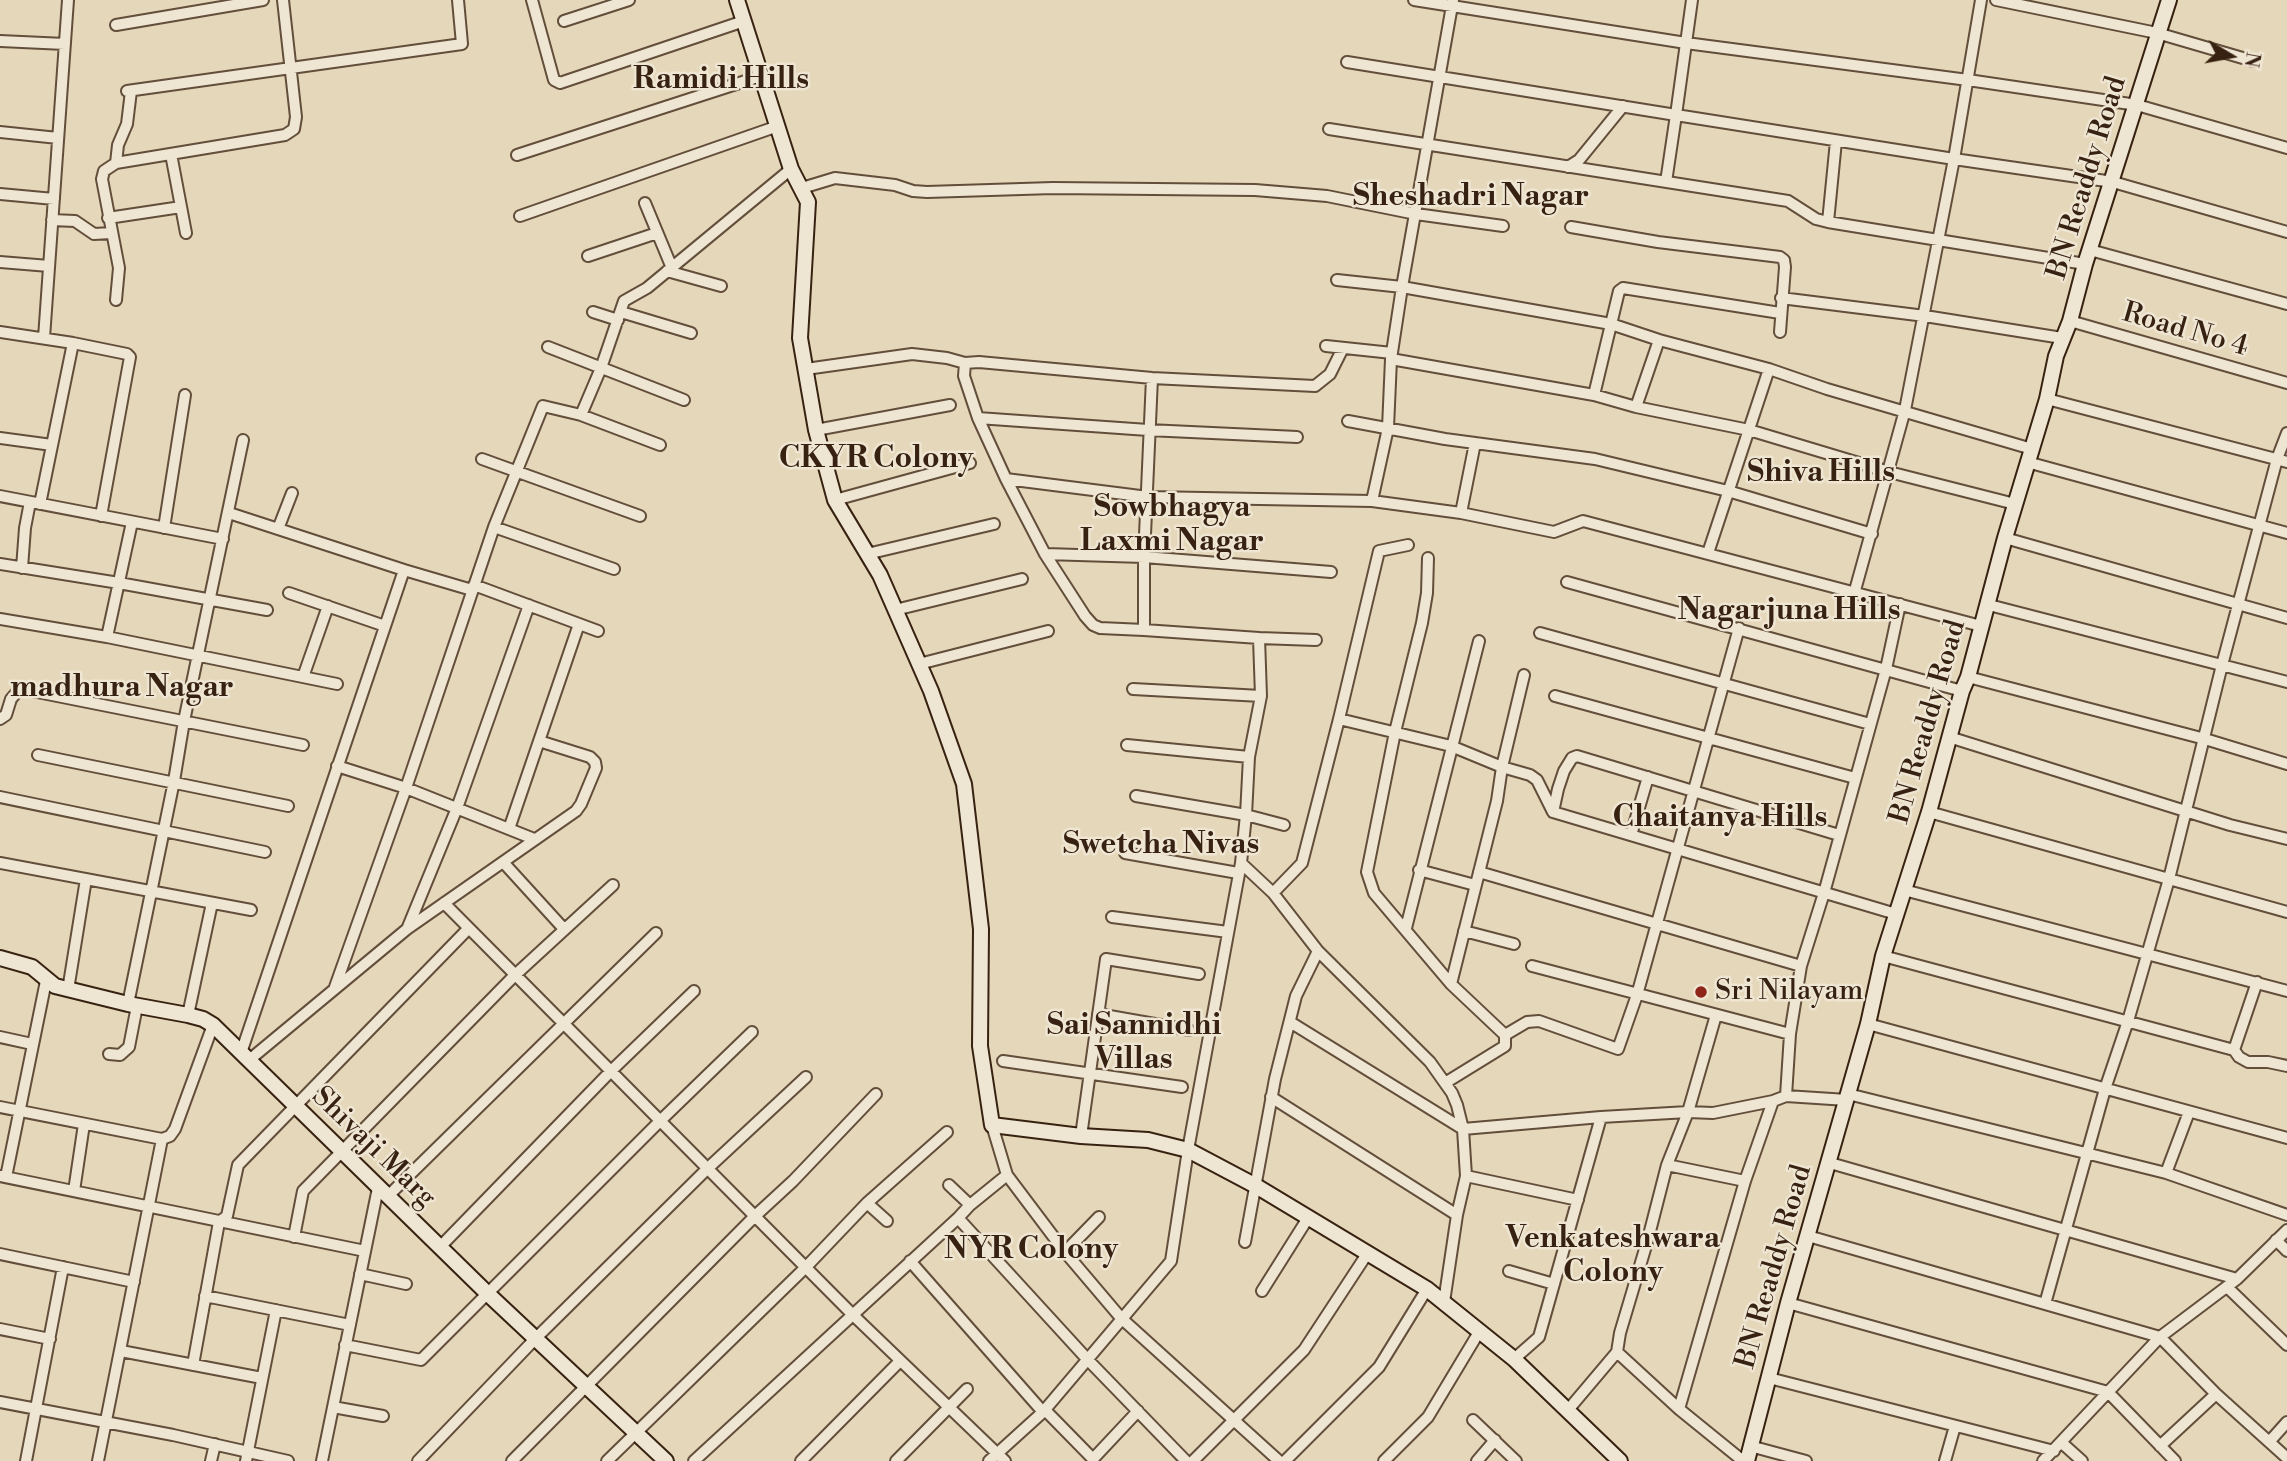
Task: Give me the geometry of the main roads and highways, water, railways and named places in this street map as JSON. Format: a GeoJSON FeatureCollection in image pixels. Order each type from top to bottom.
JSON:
{"type":"FeatureCollection","features":[{"type":"Feature","properties":{"kind":"place","name":"Sri Nilayam"},"geometry":{"type":"Point","coordinates":[1701,992]}},
{"type":"Feature","properties":{"kind":"district","name":"Ramidi Hills"},"geometry":{"type":"Point","coordinates":[721,81]}},
{"type":"Feature","properties":{"kind":"district","name":"Sheshadri Nagar"},"geometry":{"type":"Point","coordinates":[1471,198]}},
{"type":"Feature","properties":{"kind":"district","name":"CKYR Colony"},"geometry":{"type":"Point","coordinates":[876,460]}},
{"type":"Feature","properties":{"kind":"district","name":"Shiva Hills"},"geometry":{"type":"Point","coordinates":[1821,474]}},
{"type":"Feature","properties":{"kind":"district","name":"Sowbhagya Laxmi Nagar"},"geometry":{"type":"Point","coordinates":[1172,526]}},
{"type":"Feature","properties":{"kind":"district","name":"Nagarjuna Hills"},"geometry":{"type":"Point","coordinates":[1789,612]}},
{"type":"Feature","properties":{"kind":"district","name":"madhura Nagar"},"geometry":{"type":"Point","coordinates":[122,689]}},
{"type":"Feature","properties":{"kind":"district","name":"Chaitanya Hills"},"geometry":{"type":"Point","coordinates":[1720,819]}},
{"type":"Feature","properties":{"kind":"district","name":"Swetcha Nivas"},"geometry":{"type":"Point","coordinates":[1161,846]}},
{"type":"Feature","properties":{"kind":"district","name":"Sai Sannidhi Villas"},"geometry":{"type":"Point","coordinates":[1134,1044]}},
{"type":"Feature","properties":{"kind":"district","name":"NYR Colony"},"geometry":{"type":"Point","coordinates":[1031,1251]}},
{"type":"Feature","properties":{"kind":"district","name":"Venkateshwara Colony"},"geometry":{"type":"Point","coordinates":[1613,1257]}}]}
